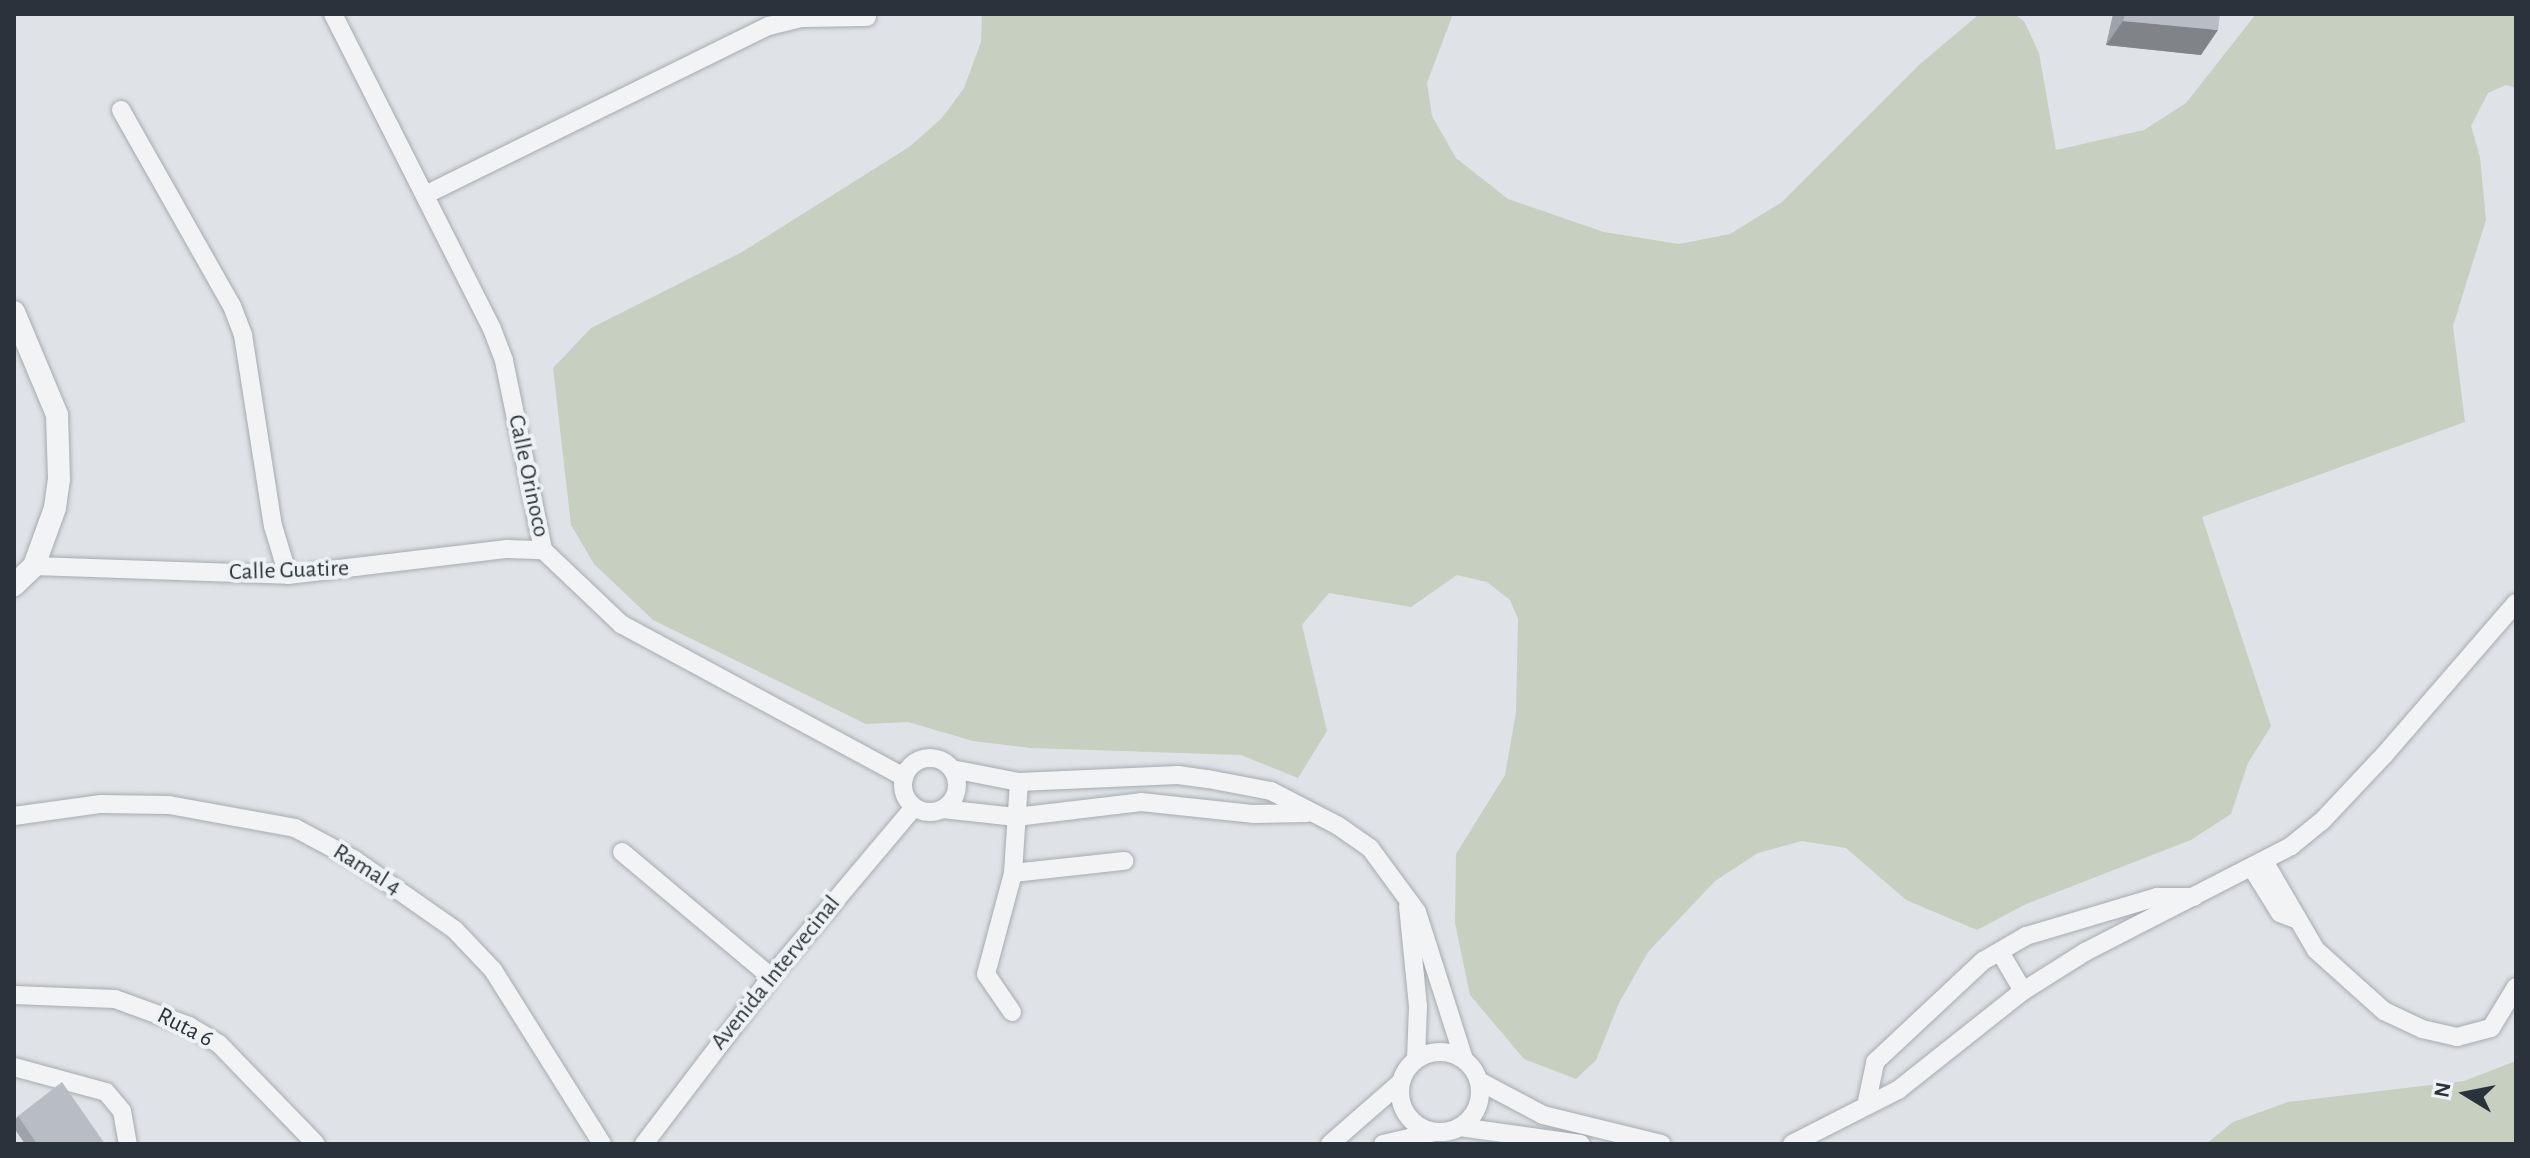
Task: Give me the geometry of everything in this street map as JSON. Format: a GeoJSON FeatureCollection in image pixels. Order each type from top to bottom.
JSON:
{"type":"FeatureCollection","features":[{"type":"Feature","properties":{"kind":"street","name":"Calle Orinoco"},"geometry":{"type":"LineString","coordinates":[[333,14],[427,194],[504,361],[543,550],[621,624],[904,777]]}},
{"type":"Feature","properties":{"kind":"street"},"geometry":{"type":"LineString","coordinates":[[427,194],[769,26],[801,18],[867,17]]}},
{"type":"Feature","properties":{"kind":"street"},"geometry":{"type":"LineString","coordinates":[[121,110],[232,306],[243,335],[273,526],[288,575]]}},
{"type":"Feature","properties":{"kind":"street"},"geometry":{"type":"LineString","coordinates":[[14,312],[57,415],[55,508],[34,566],[14,585]]}},
{"type":"Feature","properties":{"kind":"street","name":"Calle Guatire"},"geometry":{"type":"LineString","coordinates":[[34,566],[288,575],[507,549],[543,550]]}},
{"type":"Feature","properties":{"kind":"street"},"geometry":{"type":"LineString","coordinates":[[1792,1144],[1824,1130],[1867,1101],[1898,1090],[2023,991],[2085,952],[2258,865],[2321,822],[2516,603]]}},
{"type":"Feature","properties":{"kind":"street"},"geometry":{"type":"LineString","coordinates":[[1307,813],[1204,809],[1141,802],[1016,817],[943,809],[928,812],[914,807],[906,796],[904,777],[922,759],[939,759],[952,769],[1019,782],[1148,775],[1208,779],[1271,791],[1370,848],[1408,899],[1427,932],[1446,1013],[1464,1059],[1479,1081],[1543,1115],[1662,1144]]}},
{"type":"Feature","properties":{"kind":"street"},"geometry":{"type":"LineString","coordinates":[[943,809],[957,792],[952,769]]}},
{"type":"Feature","properties":{"kind":"street"},"geometry":{"type":"LineString","coordinates":[[1204,809],[1214,796],[1208,779]]}},
{"type":"Feature","properties":{"kind":"street"},"geometry":{"type":"LineString","coordinates":[[1012,1012],[986,974],[1013,873],[1019,782]]}},
{"type":"Feature","properties":{"kind":"street","name":"Ramal 4"},"geometry":{"type":"LineString","coordinates":[[14,816],[101,804],[169,805],[295,828],[355,860],[455,930],[493,970],[602,1144]]}},
{"type":"Feature","properties":{"kind":"street","name":"Avenida Intervecinal"},"geometry":{"type":"LineString","coordinates":[[644,1144],[771,977],[914,807]]}},
{"type":"Feature","properties":{"kind":"street"},"geometry":{"type":"LineString","coordinates":[[622,852],[771,977]]}},
{"type":"Feature","properties":{"kind":"street"},"geometry":{"type":"LineString","coordinates":[[1013,873],[1124,861]]}},
{"type":"Feature","properties":{"kind":"street"},"geometry":{"type":"LineString","coordinates":[[2258,865],[2280,913],[2296,919],[2316,950],[2349,984],[2384,1011],[2422,1029],[2457,1037],[2491,1028],[2516,987]]}},
{"type":"Feature","properties":{"kind":"street"},"geometry":{"type":"LineString","coordinates":[[1867,1101],[1875,1062],[1960,980],[2000,952],[2026,936],[2157,897],[2197,897]]}},
{"type":"Feature","properties":{"kind":"street"},"geometry":{"type":"LineString","coordinates":[[1330,1144],[1400,1083],[1416,1059],[1418,992],[1408,899]]}},
{"type":"Feature","properties":{"kind":"street"},"geometry":{"type":"LineString","coordinates":[[2000,952],[2023,991]]}},
{"type":"Feature","properties":{"kind":"street","name":"Ruta 6"},"geometry":{"type":"LineString","coordinates":[[14,995],[115,999],[189,1026],[219,1044],[316,1144]]}},
{"type":"Feature","properties":{"kind":"street"},"geometry":{"type":"LineString","coordinates":[[1416,1059],[1438,1051],[1464,1059]]}},
{"type":"Feature","properties":{"kind":"street"},"geometry":{"type":"LineString","coordinates":[[14,1067],[106,1092],[122,1111],[128,1144]]}},
{"type":"Feature","properties":{"kind":"street"},"geometry":{"type":"LineString","coordinates":[[1460,1127],[1477,1109],[1479,1081]]}},
{"type":"Feature","properties":{"kind":"street"},"geometry":{"type":"LineString","coordinates":[[1400,1083],[1404,1111],[1422,1128],[1435,1132]]}},
{"type":"Feature","properties":{"kind":"street"},"geometry":{"type":"LineString","coordinates":[[1383,1144],[1460,1127],[1581,1144]]}},
{"type":"Feature","properties":{"kind":"shaded area"},"geometry":{"type":"Polygon","coordinates":[[[982,14],[1453,14],[1427,83],[1432,116],[1456,158],[1508,199],[1604,232],[1679,244],[1730,234],[1782,202],[1920,64],[1977,16],[2014,14],[2024,21],[2039,53],[2056,150],[2144,130],[2186,103],[2256,14],[2516,14],[2516,88],[2506,85],[2488,93],[2471,126],[2480,157],[2486,220],[2453,326],[2465,422],[2202,517],[2271,726],[2248,763],[2231,814],[2191,840],[2026,904],[1977,930],[1906,900],[1846,848],[1802,841],[1758,853],[1715,881],[1648,952],[1619,1003],[1596,1060],[1576,1079],[1524,1059],[1470,995],[1455,923],[1456,854],[1505,775],[1516,712],[1518,619],[1510,600],[1487,582],[1457,575],[1411,607],[1329,593],[1302,625],[1327,731],[1298,778],[1241,755],[1031,748],[973,741],[908,722],[866,724],[653,620],[594,564],[571,525],[553,368],[591,328],[742,252],[909,147],[942,118],[964,88],[981,42],[982,14]]]}},
{"type":"Feature","properties":{"kind":"shaded area"},"geometry":{"type":"Polygon","coordinates":[[[2516,1061],[2516,1144],[2206,1144],[2233,1122],[2288,1102],[2464,1081],[2516,1061]]]}},
{"type":"Feature","properties":{"kind":"building"},"geometry":{"type":"Polygon","coordinates":[[[2125,14],[2220,14],[2218,30],[2123,21],[2125,14]]]}},
{"type":"Feature","properties":{"kind":"building"},"geometry":{"type":"Polygon","coordinates":[[[62,1082],[105,1144],[37,1144],[18,1116],[62,1082]]]}}]}
